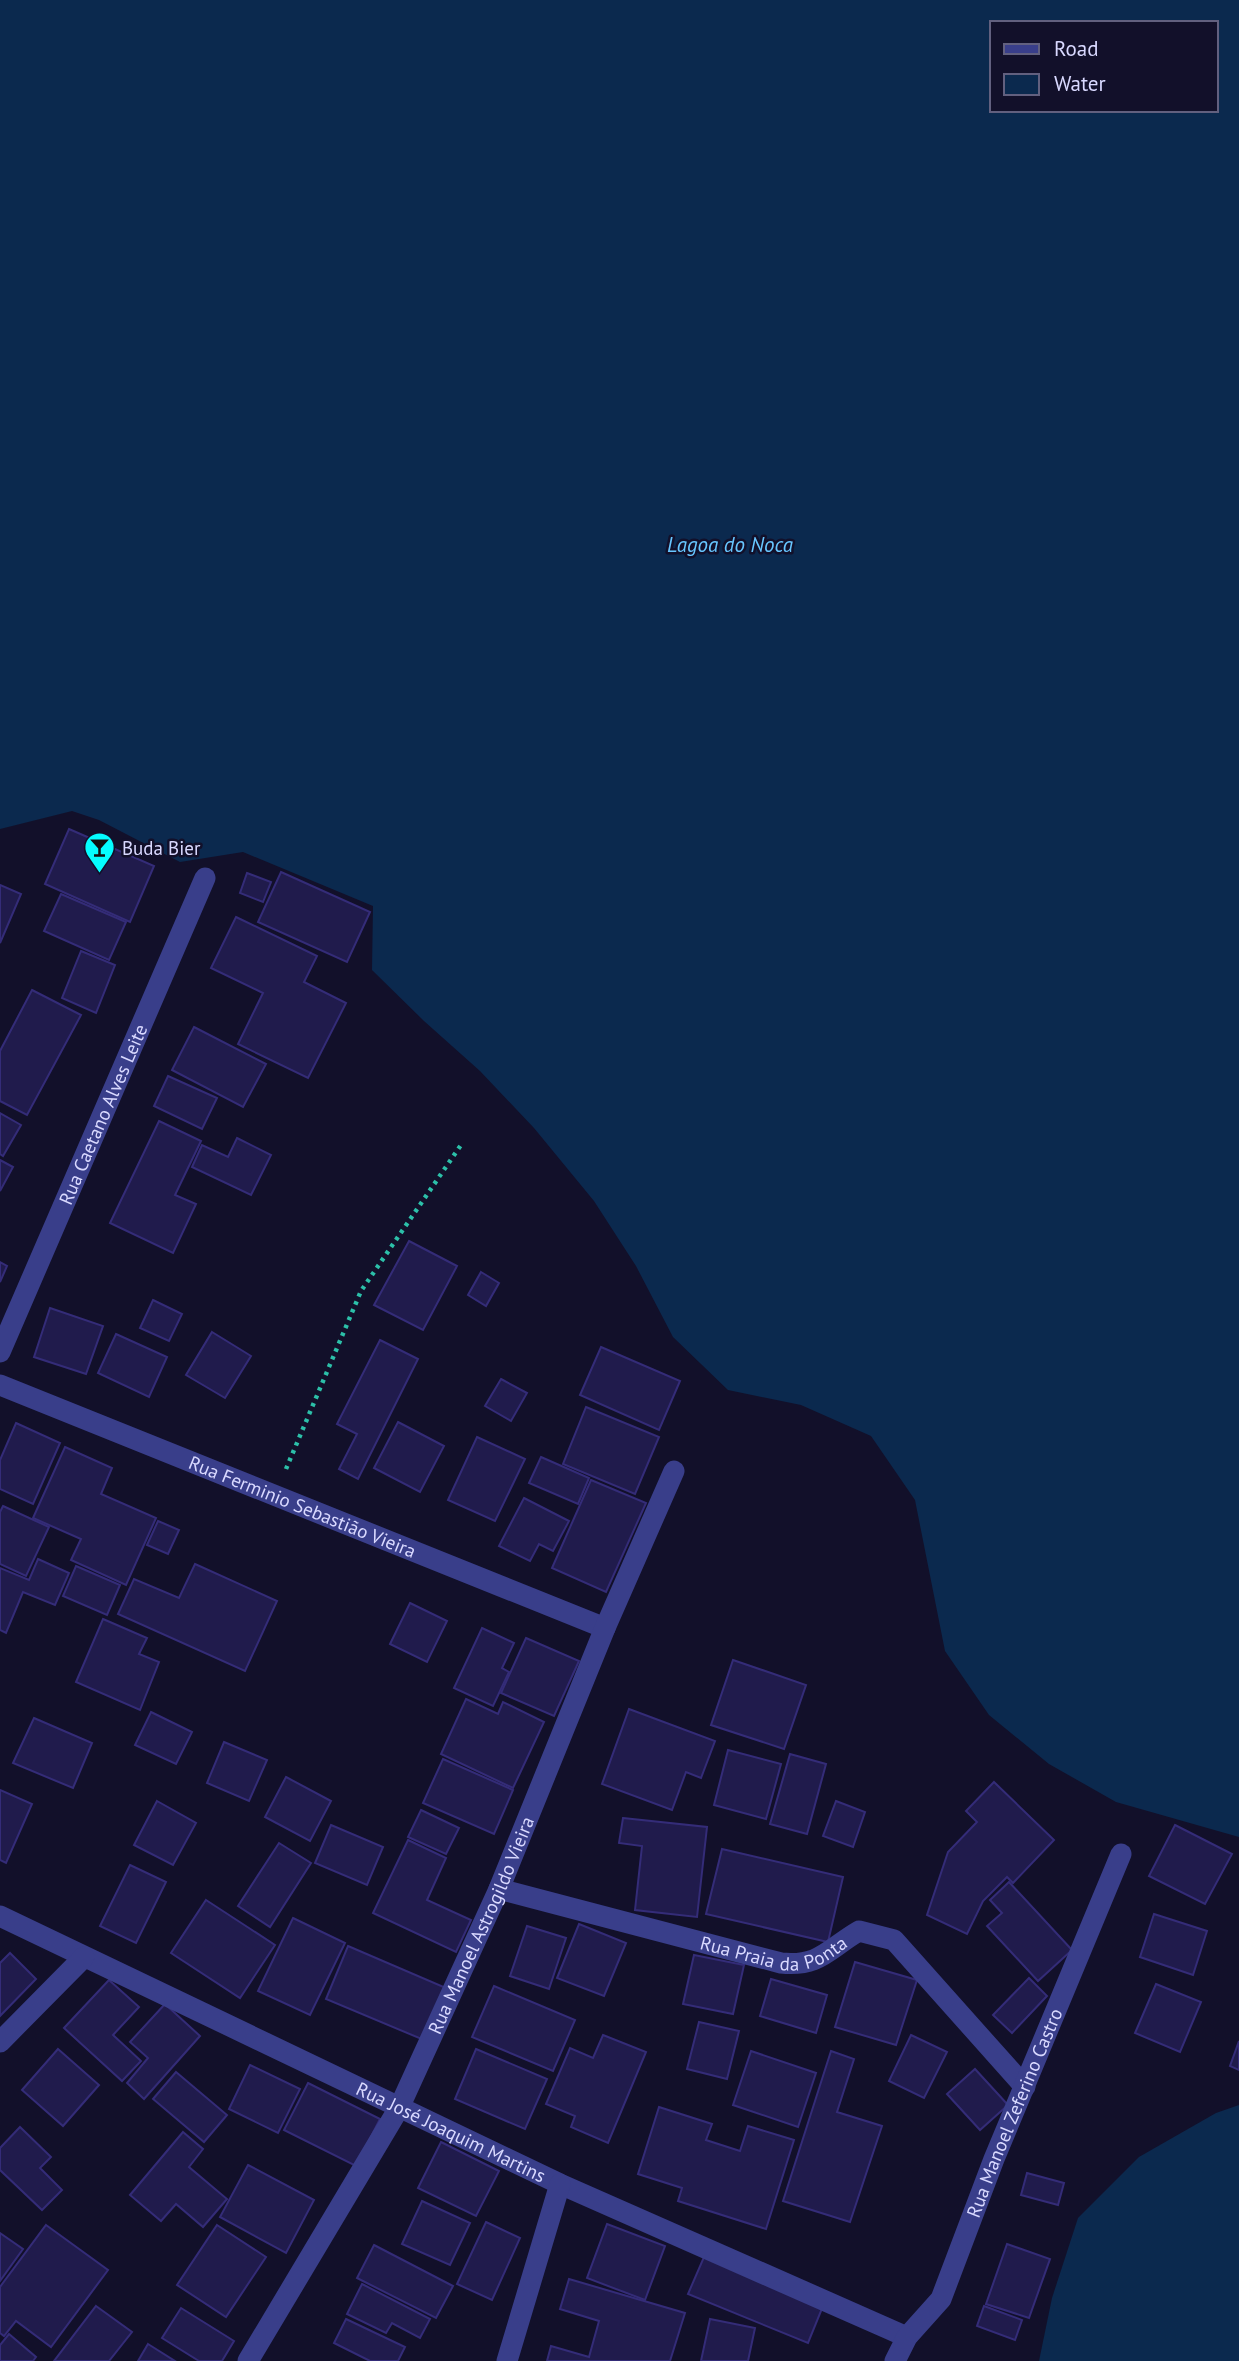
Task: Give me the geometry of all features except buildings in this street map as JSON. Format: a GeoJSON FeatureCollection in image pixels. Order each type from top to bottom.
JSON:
{"type":"FeatureCollection","features":[{"type":"Feature","properties":{"kind":"street","name":"Rua Caetano Alves Leite"},"geometry":{"type":"LineString","coordinates":[[0,1352],[205,878]]}},
{"type":"Feature","properties":{"kind":"street","name":"Rua Ferminio Sebastião Vieira"},"geometry":{"type":"LineString","coordinates":[[0,1385],[605,1629]]}},
{"type":"Feature","properties":{"kind":"street","name":"Rua Manoel Astrogildo Vieira"},"geometry":{"type":"LineString","coordinates":[[248,2361],[399,2108],[499,1889],[605,1629],[674,1471]]}},
{"type":"Feature","properties":{"kind":"street","name":"Rua Manoel Zeferino Castro"},"geometry":{"type":"LineString","coordinates":[[895,2361],[906,2337],[941,2300],[994,2159],[1121,1854]]}},
{"type":"Feature","properties":{"kind":"street","name":"Rua Praia da Ponta"},"geometry":{"type":"LineString","coordinates":[[499,1889],[781,1963],[800,1965],[818,1960],[859,1931],[894,1940],[1025,2087]]}},
{"type":"Feature","properties":{"kind":"street","name":"Rua José Joaquim Martins"},"geometry":{"type":"LineString","coordinates":[[0,1916],[559,2184],[906,2337]]}},
{"type":"Feature","properties":{"kind":"street"},"geometry":{"type":"LineString","coordinates":[[0,2042],[85,1957]]}},
{"type":"Feature","properties":{"kind":"street"},"geometry":{"type":"LineString","coordinates":[[507,2361],[559,2184]]}},
{"type":"Feature","properties":{"kind":"path"},"geometry":{"type":"LineString","coordinates":[[275,1495],[361,1292],[463,1142]]}},
{"type":"Feature","properties":{"kind":"water","name":"Lagoa do Noca"},"geometry":{"type":"Polygon","coordinates":[[[0,0],[1239,0],[1239,1837],[1116,1802],[1049,1764],[989,1715],[945,1651],[915,1500],[871,1436],[801,1405],[728,1390],[673,1337],[636,1266],[594,1201],[534,1128],[480,1071],[372,970],[373,906],[243,852],[180,862],[99,820],[72,811],[0,829],[0,0]]]}},
{"type":"Feature","properties":{"kind":"water"},"geometry":{"type":"Polygon","coordinates":[[[1239,2105],[1239,2361],[1039,2361],[1052,2298],[1078,2218],[1139,2157],[1216,2113],[1239,2105]]]}},
{"type":"Feature","properties":{"kind":"place","name":"Buda Bier"},"geometry":{"type":"Point","coordinates":[99,875]}}]}
